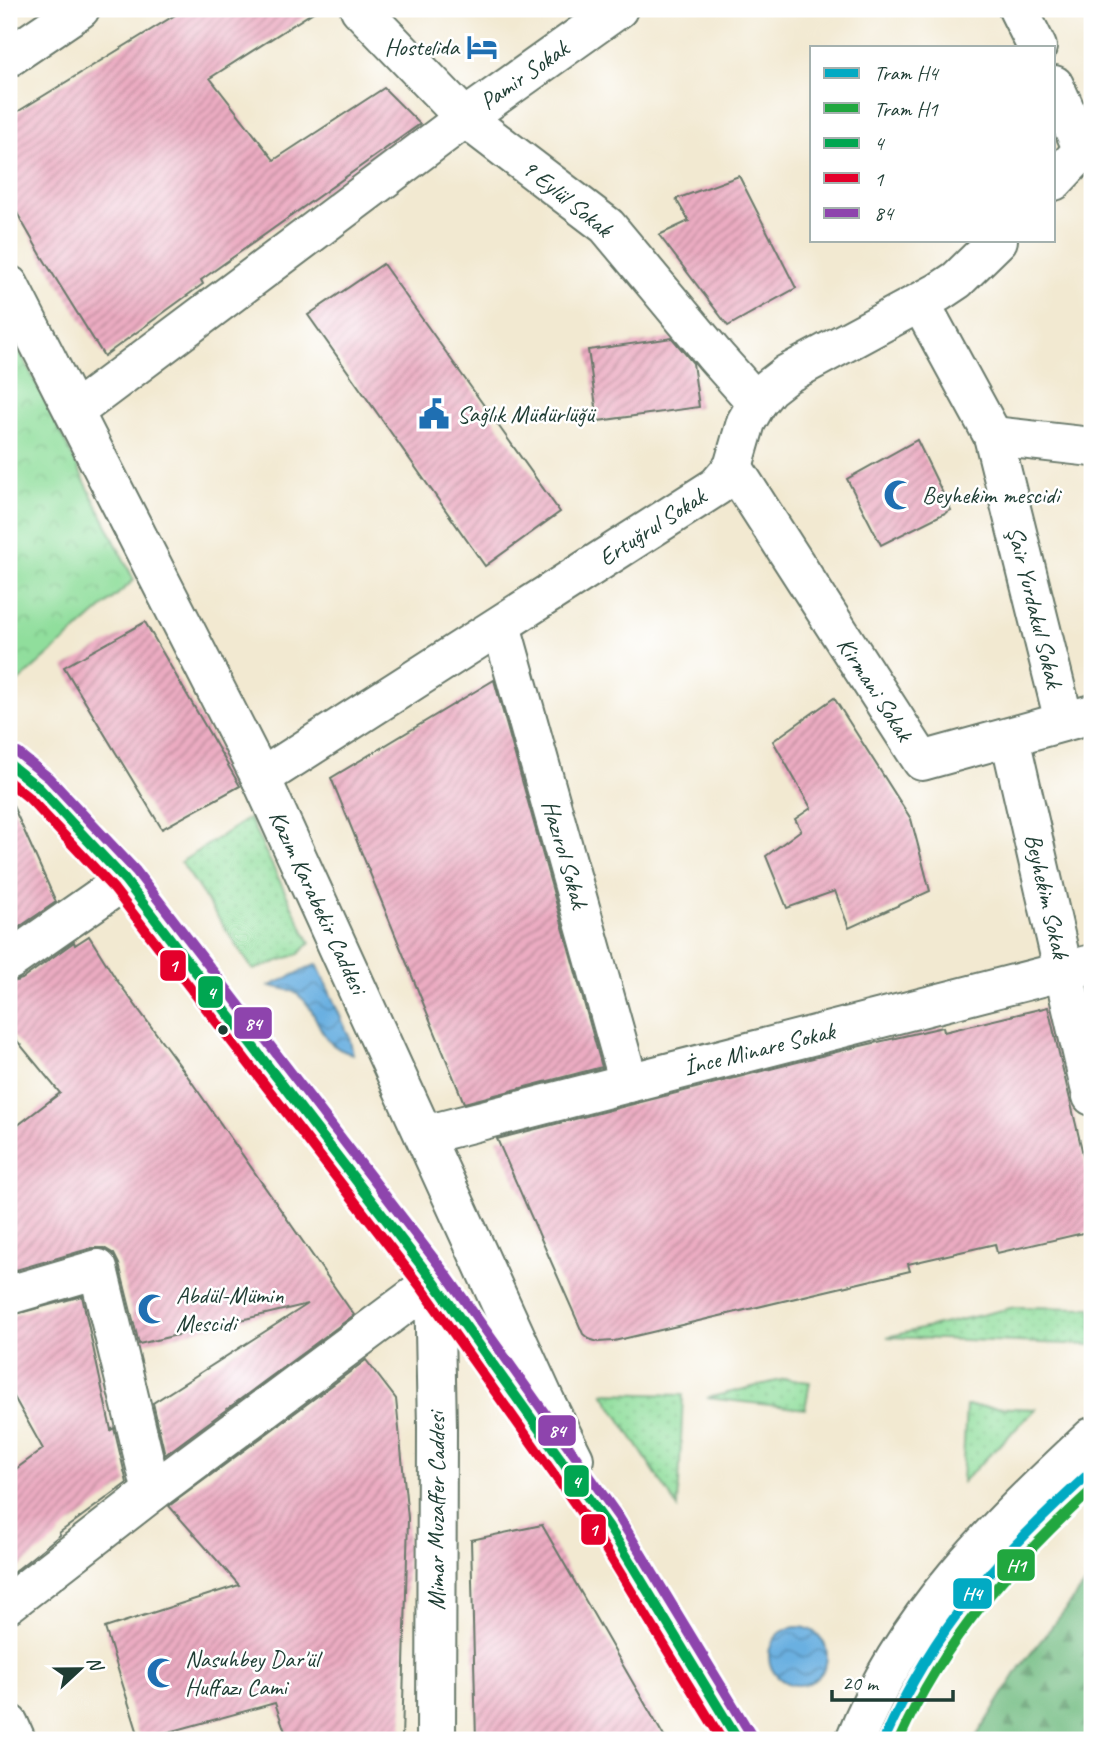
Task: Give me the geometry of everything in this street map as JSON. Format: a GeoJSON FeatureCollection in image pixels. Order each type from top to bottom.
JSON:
{"type":"FeatureCollection","features":[{"type":"Feature","properties":{"kind":"street"},"geometry":{"type":"LineString","coordinates":[[9,57],[80,9]]}},
{"type":"Feature","properties":{"kind":"street","name":"9 Eylül Sokak"},"geometry":{"type":"LineString","coordinates":[[360,9],[465,118],[607,226],[757,403]]}},
{"type":"Feature","properties":{"kind":"street","name":"Pamir Sokak"},"geometry":{"type":"LineString","coordinates":[[75,411],[465,118],[618,9]]}},
{"type":"Feature","properties":{"kind":"street"},"geometry":{"type":"LineString","coordinates":[[1018,9],[1036,46]]}},
{"type":"Feature","properties":{"kind":"street"},"geometry":{"type":"LineString","coordinates":[[1056,89],[1088,150],[1056,179]]}},
{"type":"Feature","properties":{"kind":"street","name":"Ertuğrul Sokak"},"geometry":{"type":"LineString","coordinates":[[261,778],[717,486],[733,467],[746,422],[769,388],[787,374],[921,304],[957,281],[996,242]]}},
{"type":"Feature","properties":{"kind":"street","name":"Kazım Karabekir Caddesi"},"geometry":{"type":"LineString","coordinates":[[9,285],[261,778],[546,1403],[609,1527]]}},
{"type":"Feature","properties":{"kind":"street","name":"Şair Yurdakul Sokak"},"geometry":{"type":"LineString","coordinates":[[921,304],[993,436],[1078,717]]}},
{"type":"Feature","properties":{"kind":"street"},"geometry":{"type":"LineString","coordinates":[[993,436],[1092,447]]}},
{"type":"Feature","properties":{"kind":"street","name":"Kirmani Sokak"},"geometry":{"type":"LineString","coordinates":[[733,467],[922,761],[1078,717]]}},
{"type":"Feature","properties":{"kind":"street","name":"Hazırol Sokak"},"geometry":{"type":"LineString","coordinates":[[501,625],[629,1083]]}},
{"type":"Feature","properties":{"kind":"street","name":"Beyhekim Sokak"},"geometry":{"type":"LineString","coordinates":[[1010,738],[1078,967],[1092,1096]]}},
{"type":"Feature","properties":{"kind":"street"},"geometry":{"type":"LineString","coordinates":[[9,764],[39,788],[125,880],[434,1282],[609,1527],[738,1740]]}},
{"type":"Feature","properties":{"kind":"street"},"geometry":{"type":"LineString","coordinates":[[9,961],[125,880]]}},
{"type":"Feature","properties":{"kind":"street","name":"İnce Minare Sokak"},"geometry":{"type":"LineString","coordinates":[[425,1135],[1078,967]]}},
{"type":"Feature","properties":{"kind":"street"},"geometry":{"type":"LineString","coordinates":[[9,1295],[98,1269],[152,1492]]}},
{"type":"Feature","properties":{"kind":"street"},"geometry":{"type":"LineString","coordinates":[[9,1603],[152,1492],[434,1282]]}},
{"type":"Feature","properties":{"kind":"street","name":"Mimar Muzaffer Caddesi"},"geometry":{"type":"LineString","coordinates":[[434,1282],[437,1427],[436,1740]]}},
{"type":"Feature","properties":{"kind":"street"},"geometry":{"type":"LineString","coordinates":[[855,1740],[886,1674],[924,1614],[969,1558],[1092,1437]]}},
{"type":"Feature","properties":{"kind":"street"},"geometry":{"type":"LineString","coordinates":[[9,1724],[16,1740]]}},
{"type":"Feature","properties":{"kind":"green space"},"geometry":{"type":"Polygon","coordinates":[[[9,329],[134,580],[9,690],[9,329]]]}},
{"type":"Feature","properties":{"kind":"green space"},"geometry":{"type":"Polygon","coordinates":[[[249,818],[310,943],[299,954],[253,970],[181,862],[249,818]]]}},
{"type":"Feature","properties":{"kind":"green space"},"geometry":{"type":"Polygon","coordinates":[[[1015,1307],[1092,1308],[1092,1345],[887,1337],[1015,1307]]]}},
{"type":"Feature","properties":{"kind":"green space"},"geometry":{"type":"Polygon","coordinates":[[[785,1379],[810,1382],[805,1409],[707,1398],[785,1379]]]}},
{"type":"Feature","properties":{"kind":"green space"},"geometry":{"type":"Polygon","coordinates":[[[603,1393],[683,1395],[678,1508],[603,1393]]]}},
{"type":"Feature","properties":{"kind":"green space"},"geometry":{"type":"Polygon","coordinates":[[[966,1406],[1036,1409],[962,1482],[962,1481],[966,1406]]]}},
{"type":"Feature","properties":{"kind":"green space"},"geometry":{"type":"Polygon","coordinates":[[[1092,1576],[1092,1740],[974,1740],[1020,1667],[1092,1576]]]}},
{"type":"Feature","properties":{"kind":"water"},"geometry":{"type":"Polygon","coordinates":[[[317,964],[349,1036],[353,1054],[331,1044],[311,1010],[297,994],[270,986],[317,964]]]}},
{"type":"Feature","properties":{"kind":"water"},"geometry":{"type":"Polygon","coordinates":[[[792,1627],[804,1627],[819,1635],[827,1650],[827,1662],[819,1677],[804,1685],[792,1685],[777,1677],[769,1662],[769,1650],[777,1635],[792,1627]]]}},
{"type":"Feature","properties":{"kind":"building"},"geometry":{"type":"Polygon","coordinates":[[[185,9],[318,9],[210,78],[274,160],[384,88],[420,124],[201,280],[203,284],[104,356],[9,199],[9,117],[185,9]]]}},
{"type":"Feature","properties":{"kind":"building"},"geometry":{"type":"Polygon","coordinates":[[[739,176],[796,288],[728,326],[659,235],[689,221],[676,199],[739,176]]]}},
{"type":"Feature","properties":{"kind":"building","name":"Sağlık Müdürlüğü"},"geometry":{"type":"Polygon","coordinates":[[[383,264],[560,512],[485,566],[308,315],[383,264]]]}},
{"type":"Feature","properties":{"kind":"building"},"geometry":{"type":"Polygon","coordinates":[[[672,338],[693,363],[699,407],[598,421],[588,350],[672,338]]]}},
{"type":"Feature","properties":{"kind":"building","name":"Beyhekim mescidi"},"geometry":{"type":"Polygon","coordinates":[[[917,440],[951,510],[881,545],[847,479],[917,440]]]}},
{"type":"Feature","properties":{"kind":"building"},"geometry":{"type":"Polygon","coordinates":[[[145,622],[240,786],[162,829],[64,667],[145,622]]]}},
{"type":"Feature","properties":{"kind":"building"},"geometry":{"type":"Polygon","coordinates":[[[494,680],[602,1067],[464,1103],[331,778],[494,680]]]}},
{"type":"Feature","properties":{"kind":"building"},"geometry":{"type":"Polygon","coordinates":[[[834,698],[911,819],[930,891],[849,928],[835,891],[787,908],[766,856],[801,830],[795,819],[811,808],[773,741],[834,698]]]}},
{"type":"Feature","properties":{"kind":"building"},"geometry":{"type":"Polygon","coordinates":[[[9,797],[56,902],[9,934],[9,797]]]}},
{"type":"Feature","properties":{"kind":"building"},"geometry":{"type":"Polygon","coordinates":[[[89,936],[116,979],[184,1071],[354,1315],[165,1455],[153,1403],[308,1304],[139,1344],[119,1264],[114,1254],[104,1248],[92,1248],[9,1272],[9,1132],[60,1093],[9,1031],[9,983],[22,979],[74,942],[75,945],[89,936]]]}},
{"type":"Feature","properties":{"kind":"building"},"geometry":{"type":"Polygon","coordinates":[[[1048,1007],[1092,1192],[1092,1231],[997,1253],[995,1244],[908,1264],[910,1271],[614,1341],[598,1342],[583,1334],[497,1139],[852,1048],[943,1027],[944,1032],[1048,1007]]]}},
{"type":"Feature","properties":{"kind":"building"},"geometry":{"type":"Polygon","coordinates":[[[82,1296],[111,1430],[114,1428],[127,1483],[59,1533],[60,1535],[9,1576],[9,1474],[43,1449],[9,1388],[9,1316],[82,1296]]]}},
{"type":"Feature","properties":{"kind":"building"},"geometry":{"type":"Polygon","coordinates":[[[366,1360],[396,1399],[408,1518],[402,1740],[288,1740],[275,1703],[140,1740],[105,1628],[239,1585],[169,1506],[366,1360]]]}},
{"type":"Feature","properties":{"kind":"building"},"geometry":{"type":"Polygon","coordinates":[[[542,1525],[666,1740],[476,1740],[471,1540],[542,1525]]]}},
{"type":"Feature","properties":{"kind":"tram line","name":"H4"},"geometry":{"type":"LineString","coordinates":[[884,1740],[925,1661],[948,1626],[999,1562],[1092,1471]]}},
{"type":"Feature","properties":{"kind":"tram line","name":"H1"},"geometry":{"type":"LineString","coordinates":[[899,1740],[917,1703],[958,1636],[1007,1575],[1092,1490]]}},
{"type":"Feature","properties":{"kind":"transit line","name":"84"},"geometry":{"type":"LineString","coordinates":[[18,753],[49,778],[136,871],[445,1273],[620,1519],[750,1733]]}},
{"type":"Feature","properties":{"kind":"transit line","name":"4"},"geometry":{"type":"LineString","coordinates":[[9,764],[39,788],[125,880],[434,1282],[609,1527],[738,1740]]}},
{"type":"Feature","properties":{"kind":"transit line","name":"1"},"geometry":{"type":"LineString","coordinates":[[9,782],[29,798],[114,889],[423,1290],[597,1535],[722,1740]]}},
{"type":"Feature","properties":{"kind":"place","name":"Hostelida"},"geometry":{"type":"Point","coordinates":[482,47]}},
{"type":"Feature","properties":{"kind":"place","name":"Sağlık Müdürlüğü"},"geometry":{"type":"Point","coordinates":[434,414]}},
{"type":"Feature","properties":{"kind":"place","name":"Beyhekim mescidi"},"geometry":{"type":"Point","coordinates":[899,495]}},
{"type":"Feature","properties":{"kind":"place","name":"Abdül-Mümin Mescidi"},"geometry":{"type":"Point","coordinates":[153,1309]}},
{"type":"Feature","properties":{"kind":"place","name":"Nasuhbey Dar'ül Huffazı Cami"},"geometry":{"type":"Point","coordinates":[162,1673]}}]}
